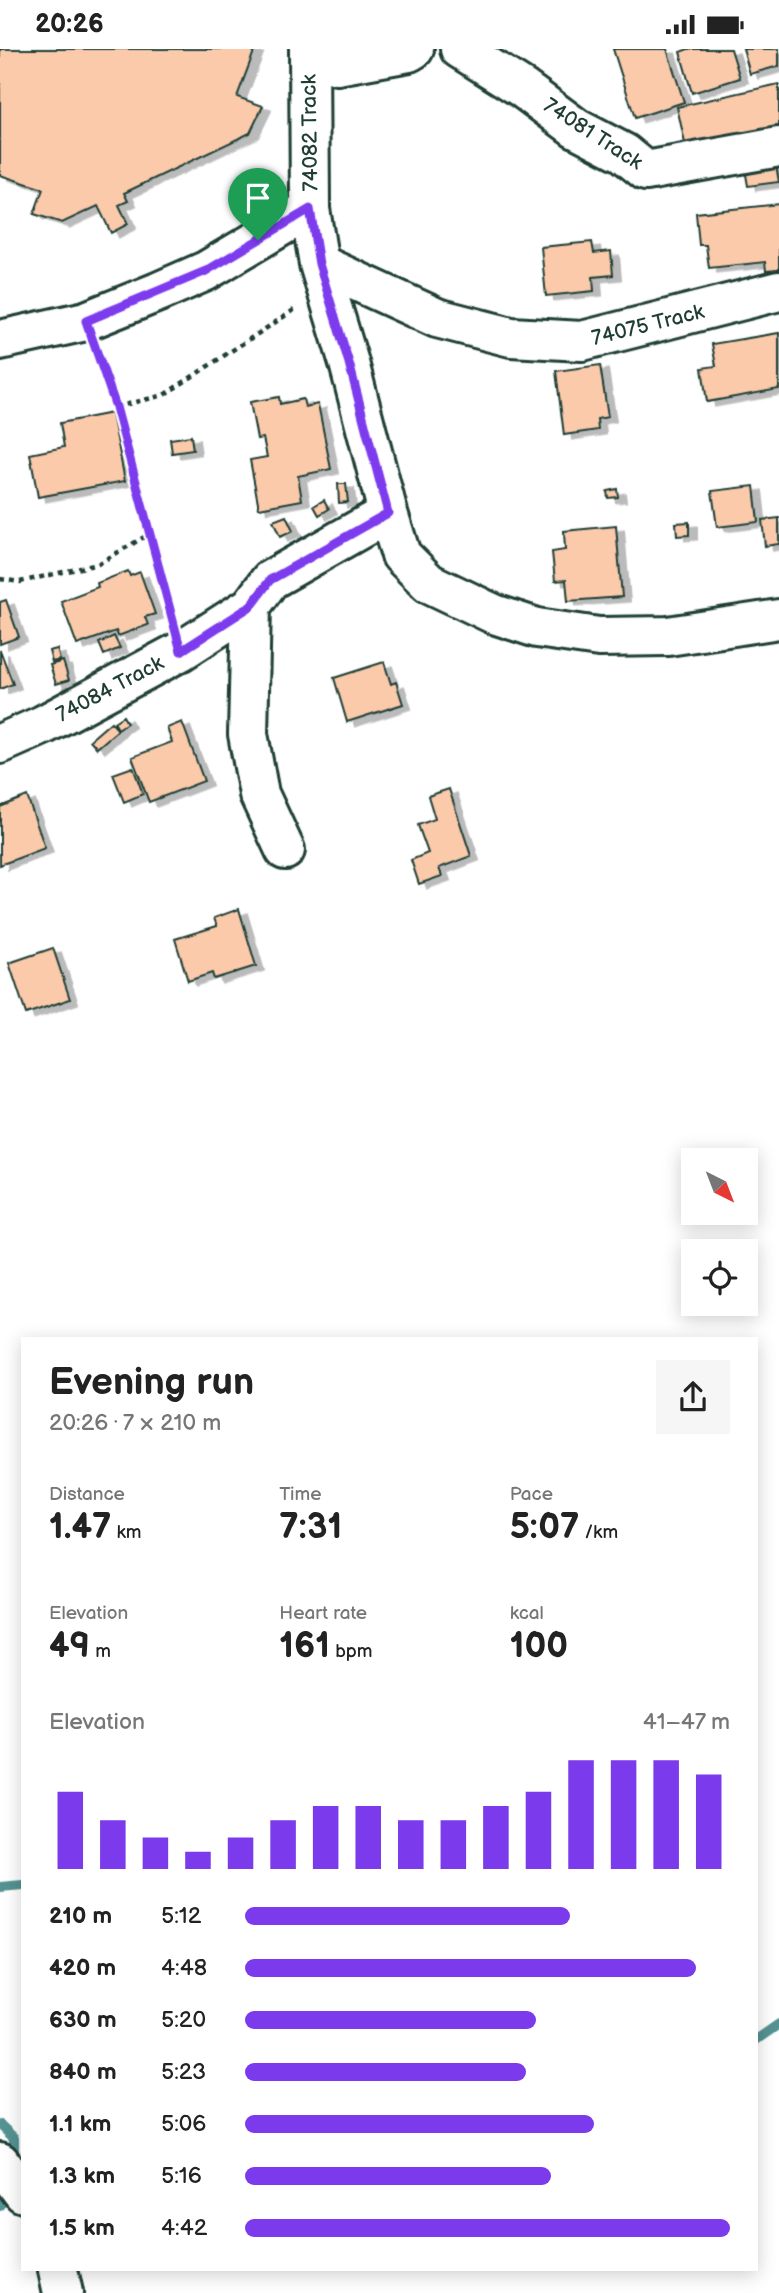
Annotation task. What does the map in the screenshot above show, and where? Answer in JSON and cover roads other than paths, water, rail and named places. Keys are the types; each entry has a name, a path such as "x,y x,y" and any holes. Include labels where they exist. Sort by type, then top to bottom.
{"street":[{"name":"74082 Track","path":"309,49 310,209 322,276 349,363 401,555 429,583 494,614 537,628 599,637 668,636 779,619"},
{"path":"322,49 337,65 410,53 414,49"},
{"name":"74081 Track","path":"460,49 522,88 576,128 624,153 646,171 779,147"},
{"path":"0,340 86,321 206,271 310,209"},
{"name":"74075 Track","path":"322,276 437,318 511,337 582,341 779,291"},
{"name":"74084 Track","path":"0,744 43,725 181,651 251,606 270,580 388,513"},
{"path":"251,606 248,734 259,794 285,850"},
{"path":"0,2162 21,2190"},
{"path":"58,2271 63,2293"}],"waterway":[{"path":"0,1887 21,1885"},
{"path":"758,2039 779,2024"},
{"path":"0,2125 14,2138 14,2162"},
{"path":"0,2206 10,2187"}]}
